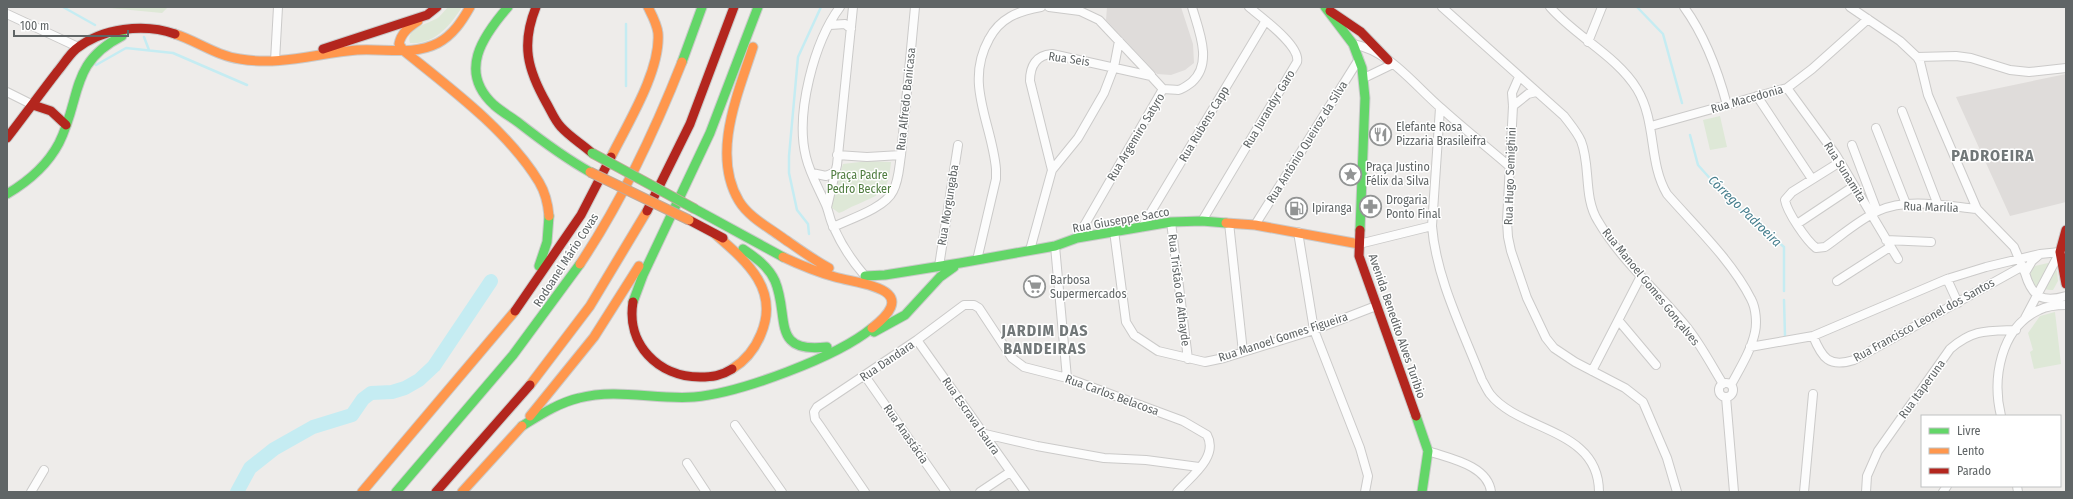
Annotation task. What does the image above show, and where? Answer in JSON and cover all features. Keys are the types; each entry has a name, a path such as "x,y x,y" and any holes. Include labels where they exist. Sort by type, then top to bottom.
{"main road":[{"path":"437,7 408,27 401,36 400,44 404,51 491,127 530,166 547,199 549,221 548,243 516,311"},
{"path":"7,138 46,86 78,47 109,34 140,28 157,29 178,34 237,59 275,61 358,50 380,49 404,51 423,49 438,43 456,28 470,7"},
{"path":"508,7 482,39 477,54 476,72 480,87 491,102 557,152"},
{"path":"433,75 590,172 689,220 748,252 763,264 775,281 780,302 782,324 790,341 803,349 812,351 851,341 885,318 891,306 890,297 885,290 844,280 799,264 592,153 561,127 542,96 530,71 525,47 529,22 536,7"},
{"path":"362,492 516,311 581,215 640,100 657,54 658,32 654,18 648,7"},
{"name":"Rodoanel Mário Covas","path":"396,492 480,395 534,328 580,264 615,207 636,166 671,88 702,7"},
{"path":"436,492 528,388 590,307 645,218 698,108 734,7"},
{"path":"715,234 752,268 761,283 766,298 768,314 762,332 750,354 740,364 721,376 692,379 667,371 648,358 638,345 631,326 633,304 639,284 667,222 702,152 758,7"},
{"path":"764,7 737,98 729,135 726,157 732,184 739,200 749,213 808,255 834,270 844,280"},
{"path":"1325,8 1343,18 1372,42 1390,62"},
{"name":"Avenida Benedito Alves Turíbio","path":"1325,8 1353,44 1364,78 1365,98 1359,256 1428,451 1422,492"},
{"path":"305,56 364,34 427,15"},
{"path":"7,193 26,184 46,166 60,143 82,72 88,62 111,41 140,28"},
{"path":"33,105 51,111 66,125"},
{"name":"Rua Giuseppe Sacco","path":"834,270 848,274 865,276 885,275 1055,246 1077,238 1170,222 1202,221 1255,225 1359,244"},
{"path":"462,492 522,426 594,337 667,222"},
{"path":"2066,230 2060,252 2066,284"},
{"path":"522,426 553,407 586,396 618,394 694,397 717,394 776,375 900,319 909,312 934,280 944,272 960,263"},
{"path":"814,270 834,270"}],"street":[{"path":"275,61 278,7"},
{"path":"840,7 812,65 806,98 804,146 812,173 827,206 833,227 850,260 865,276"},
{"path":"827,206 835,172 853,7"},
{"name":"Rua Alfredo Banicasa","path":"833,227 879,206 891,196 898,178 915,7"},
{"path":"977,260 994,186 996,169 978,85 979,63 995,28 1011,16 1024,10 1041,7"},
{"path":"1049,7 1080,11 1099,20 1163,89"},
{"name":"Rua Argemiro Satyro","path":"1077,238 1163,89 1179,90 1188,86 1201,70 1204,62 1203,49 1192,7"},
{"name":"Rua Jurandyr Garo","path":"1202,221 1297,62 1298,57 1293,47 1249,7"},
{"name":"Rua Manoel Gomes Gonçalves","path":"1442,7 1564,116 1574,128 1581,142 1590,199 1597,220 1641,276 1689,330 1727,384"},
{"path":"1550,7 1622,71 1637,89 1648,114 1651,126 1657,173 1667,194 1729,266 1752,300 1756,320 1755,332 1750,347 1727,384 1720,387 1722,395 1726,397 1734,492"},
{"path":"1588,42 1602,7"},
{"path":"1684,7 1692,18 1709,50 1727,105"},
{"path":"1850,7 1900,41 1917,57 1928,95 1977,209 1988,222 2008,239 2028,281 2037,296 2049,299 2066,296"},
{"path":"7,14 78,47"},
{"name":"Rua Macedonia","path":"1651,126 1786,88 1812,69 1868,19"},
{"name":"Rua Rubens Capp","path":"1142,227 1265,22"},
{"path":"830,25 845,24 851,29"},
{"path":"1030,250 1052,170 1078,138 1104,93 1114,67 1119,41"},
{"path":"1353,44 1365,47 1390,62 1440,108 1509,166"},
{"name":"Rua Seis","path":"1052,170 1030,81 1030,72 1036,60 1043,56 1052,54 1152,76"},
{"path":"1917,57 1956,56 1971,58 2010,70 2029,72 2066,68"},
{"name":"Rua Antônio Queiroz da Silva","path":"1255,225 1359,59"},
{"path":"1364,78 1390,62"},
{"name":"Rua Hugo Semighini","path":"1519,77 1512,93 1513,106 1509,166 1508,237 1511,251 1527,298 1546,338 1554,348 1563,355 1624,388 1643,402 1667,458 1677,492"},
{"name":"Rua Sunamita","path":"1786,88 1840,162 1854,186 1874,213 1888,244 1898,259"},
{"path":"7,92 33,105"},
{"path":"1513,106 1528,94 1536,92"},
{"path":"1757,96 1812,179"},
{"path":"1440,108 1432,226 1433,245 1439,269 1482,380 1490,394 1513,411 1568,438 1580,448 1596,472 1599,492"},
{"path":"1902,111 1938,205"},
{"path":"1876,128 1906,204"},
{"name":"Rua Morgungaba","path":"939,266 958,145"},
{"path":"1852,145 1874,213"},
{"path":"837,155 867,157 901,154"},
{"path":"1840,162 1787,196 1785,200 1797,224 1854,186"},
{"path":"812,173 826,176 835,172"},
{"name":"Rua Marilia","path":"1797,224 1812,245 1820,248 1825,247 1874,213 1906,204 1938,205 1977,209"},
{"name":"Rua Tristão de Athayde","path":"1170,222 1188,359"},
{"path":"1229,223 1243,352"},
{"path":"1359,244 1432,226"},
{"name":"Rua Manoel Gomes Figueira","path":"1114,231 1126,322 1134,335 1144,343 1158,350 1188,359 1205,362 1243,352 1314,330 1376,306"},
{"path":"1298,232 1314,330 1360,448 1368,476 1365,492"},
{"path":"1837,281 1888,244 1931,242"},
{"path":"1055,246 1067,378"},
{"path":"2023,322 2060,252"},
{"name":"Rua Francisco Leonel dos Santos","path":"1814,336 1822,355 1826,359 1839,364 1854,360 1958,303 2040,254 2060,252"},
{"path":"2022,266 2032,261 2040,254"},
{"path":"2000,263 2004,276"},
{"name":"Rua Francisco Leonel dos Santos","path":"1750,347 1814,336 1947,279 2000,263 2022,266"},
{"path":"1592,371 1641,276"},
{"path":"1947,279 1958,303"},
{"name":"Rua Dandara","path":"865,492 820,426 814,415 817,407 917,340 964,305 974,305"},
{"name":"Rua Carlos Belacosa","path":"974,305 986,317 1012,358 1019,364 1031,370 1067,378 1198,428 1207,435 1211,448 1206,460 1177,492"},
{"path":"1998,414 1997,375 2004,350 2016,330 2023,322 2038,310 2066,305"},
{"path":"1619,321 1656,365"},
{"name":"Rua Itaperuna","path":"1866,492 1867,476 1878,451 1950,350 1962,339 1980,331 2016,330"},
{"name":"Rua Escrava Isaura","path":"917,340 985,434 1024,492"},
{"name":"Rua Anastácia","path":"865,376 946,492"},
{"path":"1804,492 1813,394"},
{"path":"735,425 782,492"},
{"path":"985,434 1037,446 1104,458 1146,460 1199,467"},
{"path":"1428,451 1475,469 1486,481 1491,492"},
{"path":"687,463 706,492"},
{"path":"32,492 44,470"},
{"path":"980,492 1010,472"}],"shaded area":[{"path":"1107,7 1181,7 1193,44 1194,63 1185,70 1171,75 1157,74 1106,20"},
{"path":"2066,74 2066,202 2010,216 1956,97"}],"green space":[{"path":"99,7 168,7 162,13"},
{"path":"448,7 462,7 447,27 440,33 427,41 410,43 409,38 411,33 419,27 439,17"},
{"path":"1720,116 1727,147 1710,150 1703,120"},
{"name":"Praça Padre Pedro Becker","path":"868,161 891,162 890,173 885,187 878,195 839,213 832,208 831,200 843,164"},
{"path":"2048,263 2057,271 2058,281 2053,290 2037,287 2031,281 2030,276 2035,266"},
{"path":"2055,312 2061,364 2034,369 2030,352 2033,350 2028,333 2040,316"}],"waterway":[{"path":"63,7 95,25"},
{"path":"809,234 808,224 797,210 789,173 789,156 798,57 821,7"},
{"name":"Córrego Padroeira","path":"1637,7 1663,34 1682,103"},
{"path":"626,24 626,86"},
{"path":"144,37 149,50"},
{"path":"96,65 126,48 173,53 247,85"},
{"name":"Córrego Padroeira","path":"1690,135 1698,165 1731,202 1784,247 1784,291"},
{"path":"237,492 250,468 274,449 313,427 352,415 363,399 371,393 392,392 405,388 419,380 434,366 491,281"},
{"name":"Córrego Padroeira","path":"1784,300 1785,336"}],"traffic: fast":[{"path":"508,7 490,30 478,55 476,67 477,80 483,93 500,110 554,149 590,172"},
{"path":"682,62 702,7"},
{"path":"633,302 643,275 710,133 758,7"},
{"path":"1325,7 1353,44 1362,68 1365,98 1360,230"},
{"path":"7,194 23,184 49,159 59,143 66,126 79,82 85,70 93,58 105,46 122,36"},
{"path":"592,153 695,209"},
{"path":"695,209 783,257"},
{"path":"539,266 547,242 549,216"},
{"path":"865,276 885,275 960,263 1055,246 1077,238 1171,222 1202,221 1226,223"},
{"path":"743,249 761,263 769,271 775,281 779,294 785,330 789,339 797,345 809,348 827,347"},
{"path":"396,492 513,355 580,264"},
{"path":"874,332 905,315 940,277 954,267"},
{"path":"522,426 564,403 593,395 622,394 665,397 694,397 736,389 812,362 856,339 872,328"},
{"path":"1416,416 1428,451 1422,492"}],"traffic: slow":[{"path":"175,34 223,55 255,61 284,60 357,50 409,50 428,47 443,40 457,27 470,7"},
{"path":"611,157 649,80 658,48 658,33 648,7"},
{"path":"404,51 399,44 400,40 404,33 418,21"},
{"path":"753,47 730,124 727,144 727,164 731,183 739,201 752,216 804,253 829,268"},
{"path":"404,51 459,95 511,145 539,182 546,198 549,216"},
{"path":"580,264 610,216 636,166 660,115 682,62"},
{"path":"590,172 689,220"},
{"path":"530,385 590,306 647,211"},
{"path":"1226,223 1255,225 1359,244"},
{"path":"715,234 738,255 757,277 763,290 766,303 766,318 756,345 749,354 732,369"},
{"path":"783,257 822,273 883,290 890,296 892,304 886,315 872,328"},
{"path":"530,416 594,337 639,266"},
{"path":"362,492 515,311"},
{"path":"462,492 522,426"}],"traffic: jam":[{"path":"323,49 427,15 437,7"},
{"path":"536,7 531,20 528,45 528,56 535,79 559,125 592,153"},
{"path":"647,211 690,124 734,7"},
{"path":"1330,11 1361,32 1388,60"},
{"path":"7,138 68,57 86,42 111,32 137,28 175,34"},
{"path":"33,105 51,111 66,125"},
{"path":"515,311 581,215 611,157"},
{"path":"689,220 723,238"},
{"path":"1360,230 1359,256 1416,416"},
{"path":"2066,230 2060,252 2066,284"},
{"path":"633,302 632,317 640,344 648,355 658,364 685,376 716,376 732,369"},
{"path":"436,492 530,385"}],"place":[{"name":"Elefante Rosa Pizzaria Brasileifra","path":"1380,134"},
{"name":"Praça Justino Félix da Silva","path":"1350,174"},
{"name":"Drogaria Ponto Final","path":"1370,207"},
{"name":"Ipiranga","path":"1296,208"},
{"name":"Barbosa Supermercados","path":"1035,287"}],"district":[{"name":"PADROEIRA","path":"1993,155"},
{"name":"JARDIM DAS BANDEIRAS","path":"1045,339"}]}
